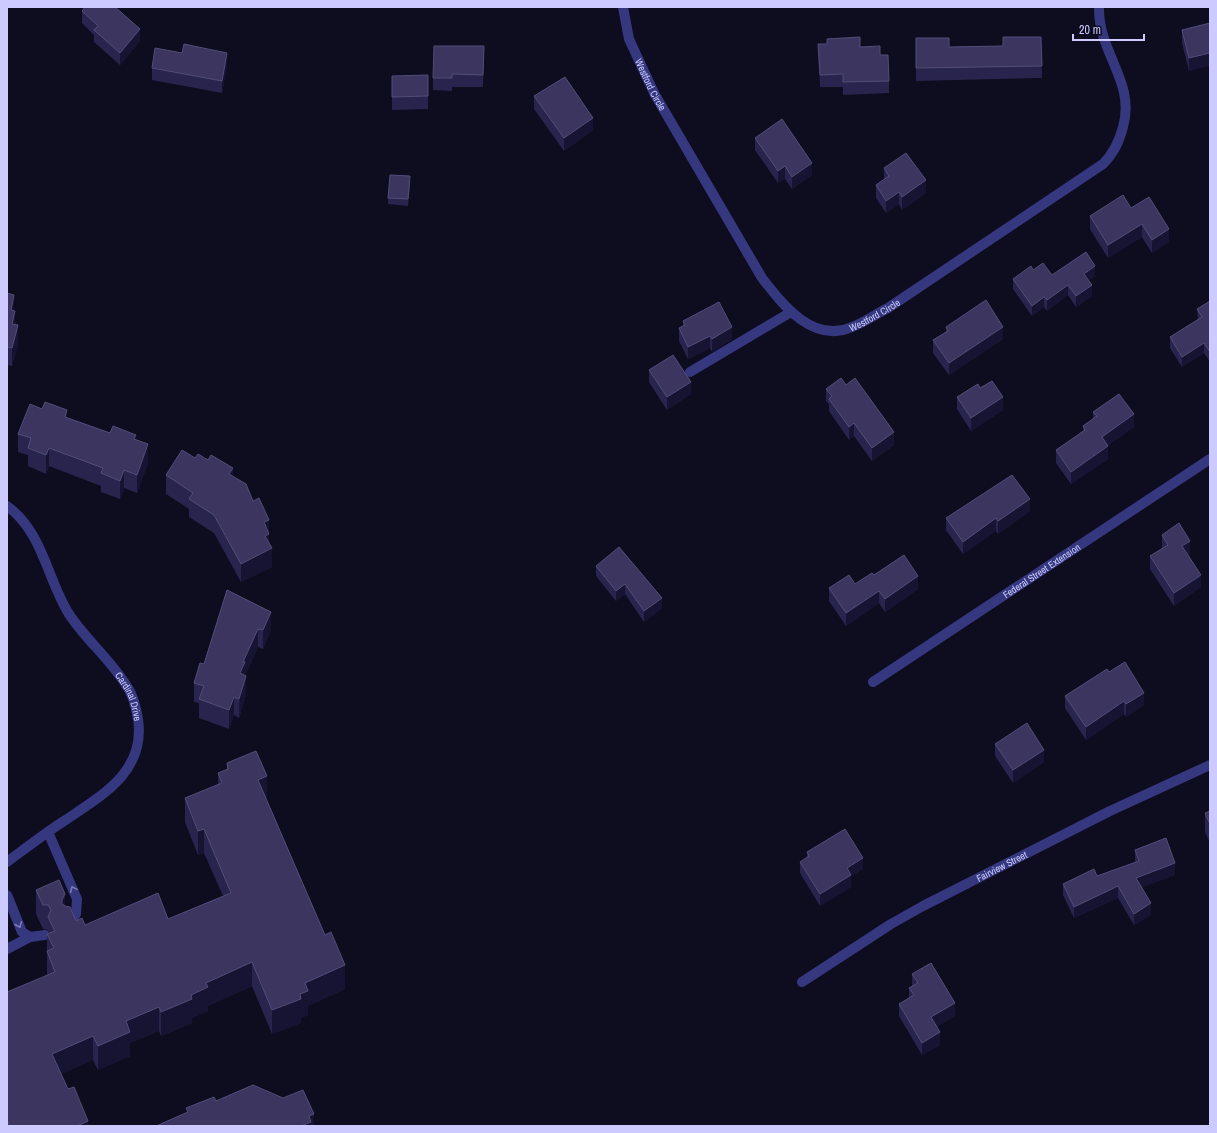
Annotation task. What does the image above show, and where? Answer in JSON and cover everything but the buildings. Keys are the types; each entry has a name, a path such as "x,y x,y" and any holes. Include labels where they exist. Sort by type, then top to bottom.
{"street":[{"name":"Westford Circle","path":"623,7 629,39 654,93 762,278 791,312 813,326 834,331 852,327 888,308 1104,164 1118,145 1125,120 1127,101 1125,90 1100,30 1099,7"},
{"path":"690,372 791,312"},
{"name":"Federal Street Extension","path":"873,682 1210,459"},
{"name":"Cardinal Drive","path":"7,506 22,519 31,530 60,598 79,629 127,685 133,699 139,728 136,751 130,766 110,790 7,862"},
{"name":"Fairview Street","path":"802,982 891,924 923,906 1110,811 1210,765"},
{"path":"48,832 77,900 76,914 68,925"},
{"path":"7,895 22,932 30,937"},
{"path":"7,949 30,937 45,935"}]}
